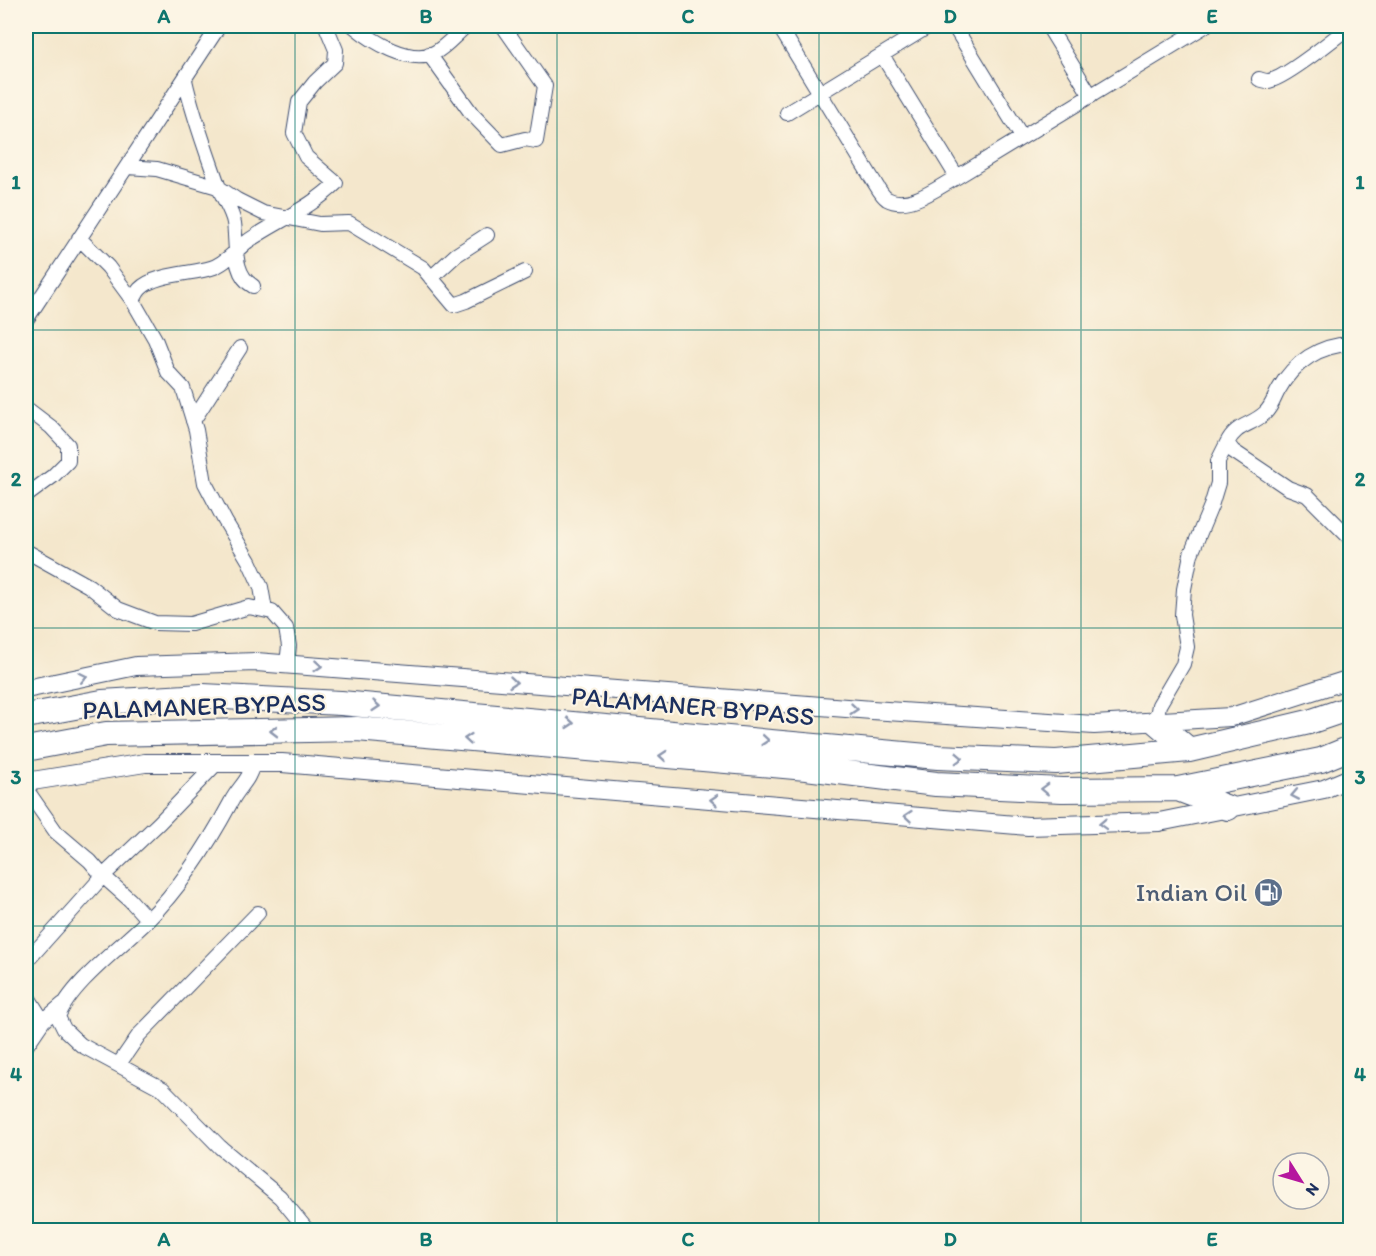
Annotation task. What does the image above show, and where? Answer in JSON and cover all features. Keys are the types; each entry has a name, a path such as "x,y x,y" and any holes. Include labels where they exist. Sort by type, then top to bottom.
{"highway":[{"name":"PALAMANER BYPASS","path":"26,716 102,702 203,696 341,703 939,757 1056,762 1189,750 1309,723 1350,708"},
{"path":"1156,722 1189,750"},
{"name":"PALAMANER BYPASS","path":"26,749 106,734 357,729 806,768 936,784 1062,790 1178,789 1322,760 1350,748"},
{"path":"1178,789 1228,808"}],"street":[{"path":"26,320 219,26"},
{"path":"133,301 141,288 159,279 212,268 273,224 298,213 336,183 306,157 294,133 299,102 315,82 335,63 336,50 326,26"},
{"path":"354,26 370,39 393,50 418,56 434,53 466,26"},
{"path":"429,54 472,114 502,146 525,139 536,141 545,86 503,26"},
{"path":"779,26 885,198 898,203 910,201 957,177 1205,26"},
{"path":"788,113 929,26"},
{"path":"954,26 1022,137"},
{"path":"1048,26 1091,96"},
{"path":"1259,79 1267,81 1275,79 1303,62 1350,26"},
{"path":"882,55 957,177"},
{"path":"185,80 197,126 218,187 234,219 238,267 245,281 253,286"},
{"path":"127,167 157,169 218,187 263,213 320,224 349,223 414,263 454,304 466,301 525,272"},
{"path":"431,278 456,255 487,235"},
{"path":"79,238 108,267 133,301 155,339 168,372 183,388 193,421 205,483 249,561 261,587 265,610"},
{"path":"1156,722 1159,705 1184,664 1186,647 1182,615 1184,589 1191,554 1218,483 1218,461 1232,432 1258,419 1267,411 1274,402 1278,390 1304,360 1319,350 1350,344"},
{"path":"193,421 240,348"},
{"path":"26,408 51,427 68,445 68,461 53,476 26,496"},
{"path":"1227,443 1233,451 1288,488 1307,495 1350,538"},
{"path":"26,550 89,586 118,609 155,623 191,624 249,607 272,612 286,628 289,646 287,664"},
{"path":"26,689 136,666 256,662 1094,725 1231,717 1350,679"},
{"path":"26,782 145,763 282,763 1028,826 1159,822 1324,789 1350,778"},
{"path":"26,962 103,876 159,824 217,763"},
{"path":"26,1046 43,1021 148,920 181,881 208,844 234,796 244,786 253,763"},
{"path":"26,789 56,832 90,861 148,920"},
{"path":"119,1064 139,1035 258,913"},
{"path":"26,994 43,1021"},
{"path":"63,1004 58,1017 64,1029 81,1045 164,1089 220,1147 280,1197 307,1230"}],"place":[{"name":"Indian Oil","path":"1268,892"}]}
